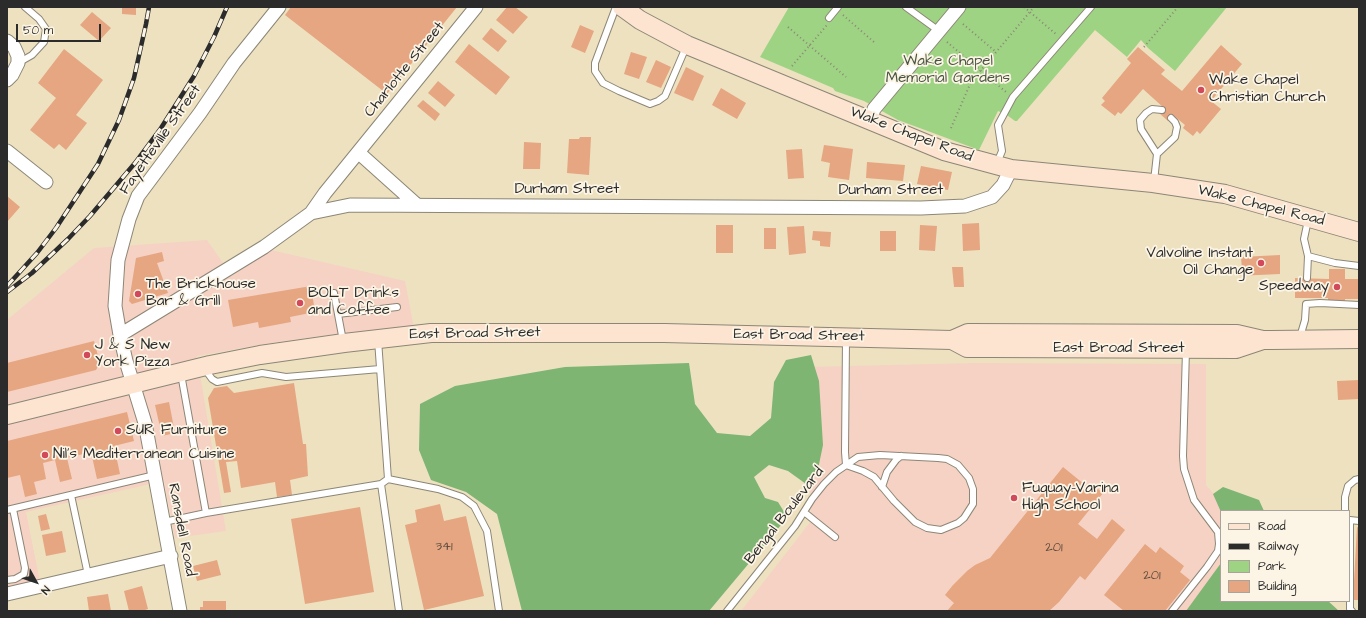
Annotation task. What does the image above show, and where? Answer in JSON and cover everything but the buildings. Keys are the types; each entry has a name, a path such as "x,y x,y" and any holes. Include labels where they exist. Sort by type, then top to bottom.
{"main road":[{"name":"Wake Chapel Road","path":"622,7 640,20 687,45 944,151 1003,167 1153,183 1225,194 1359,232"},
{"name":"East Broad Street","path":"7,415 203,367 261,365 344,343 431,333 664,333 952,340 967,348 1186,341 1237,334 1263,340 1359,339"}],"street":[{"name":"Fayetteville Street","path":"133,385 120,335 115,306 118,260 129,219 138,196 234,64 279,7"},
{"name":"Charlotte Street","path":"311,213 476,7"},
{"path":"870,121 874,109 959,7"},
{"path":"7,41 14,47 18,56 12,73"},
{"path":"7,150 46,182"},
{"path":"359,153 417,205"},
{"name":"Durham Street","path":"120,335 264,247 311,213 350,205 920,208 966,206 992,197 1002,185 1003,167"},
{"name":"Ransdell Road","path":"133,385 145,423 171,556 180,611"},
{"path":"7,594 171,556"}],"lane":[{"path":"12,73 44,42 46,29 39,19 25,7"},
{"path":"616,7 595,63 595,71 603,83 650,104 658,102 665,96 687,45"},
{"path":"906,7 939,31"},
{"path":"1003,167 998,125 1013,98 1091,7"},
{"path":"829,18 837,8"},
{"path":"1157,154 1141,129 1140,120 1152,109 1162,110"},
{"path":"1153,183 1157,154 1175,136 1177,127 1171,118"},
{"path":"1307,278 1308,256 1304,239 1309,217"},
{"path":"1308,256 1334,263 1359,266"},
{"path":"334,293 344,343"},
{"path":"1300,340 1305,320 1307,301 1359,305"},
{"path":"338,314 397,307"},
{"name":"Bengal Boulevard","path":"727,611 795,526 812,499 830,477 846,465 844,452 846,338"},
{"path":"378,339 388,479"},
{"path":"1172,611 1207,567 1218,551 1219,544 1218,532 1194,500 1184,469 1186,341"},
{"path":"261,365 286,377 380,369"},
{"path":"181,372 206,513"},
{"path":"880,455 938,458 947,460 958,465 970,478 973,489 973,504 958,523 950,528 942,530 927,528 915,522 869,474 846,465 864,456 880,455"},
{"path":"882,487 887,472 901,456"},
{"path":"27,590 24,574 25,568 10,510 155,475"},
{"path":"164,522 206,513 381,484 388,479 438,489 462,497 474,506 487,531 498,594 499,611"},
{"path":"1345,510 1345,497 1348,486 1355,480 1359,479"},
{"path":"381,484 399,611"},
{"path":"71,495 88,576"},
{"path":"804,512 835,537"},
{"path":"1352,611 1350,609 1350,519 1359,521"},
{"path":"7,580 15,579 24,574"}],"path":[{"path":"1024,7 1062,40"},
{"path":"951,128 968,86 1034,7"},
{"path":"1144,47 1178,7"},
{"path":"837,8 875,43"},
{"path":"792,66 828,24 829,18"},
{"path":"964,24 996,52"},
{"path":"788,26 846,77"},
{"path":"948,42 1013,98"}],"shaded area":[{"path":"207,240 232,276 271,250 405,281 414,328 354,332 271,343 197,356 226,531 175,538 164,481 26,512 40,582 7,588 7,320 94,248"},
{"name":"Fuquay-Varina High School","path":"974,363 1206,364 1206,485 1228,510 1220,510 1220,574 1190,611 741,611 811,521 807,367"}],"green space":[{"name":"Wake Chapel Memorial Gardens","path":"789,7 1227,7 1175,71 1141,40 1127,57 1095,30 1017,121 998,111 979,150 898,120 864,101 835,91 833,88 760,57"},
{"path":"811,355 819,381 823,445 817,474 806,484 788,471 769,465 754,477 765,498 778,502 786,515 781,525 709,611 522,611 497,514 466,492 431,480 419,450 420,404 455,386 565,367 689,363 695,404 717,433 750,436 771,418 774,382 786,360"},
{"path":"1223,487 1259,500 1264,510 1220,510 1213,494"},
{"path":"1220,564 1220,602 1329,602 1339,611 1186,611"}],"railway":[{"path":"7,286 37,253 56,228 98,164 119,120 134,78 149,7"},
{"path":"7,292 32,273 68,239 90,216 135,163 161,128 194,76 214,37 227,7"}],"place":[{"name":"Wake Chapel Christian Church","path":"1201,90"},
{"name":"Valvoline Instant Oil Change","path":"1261,263"},
{"name":"Speedway","path":"1337,287"},
{"name":"The Brickhouse Bar & Grill","path":"138,294"},
{"name":"BOLT Drinks and Coffee","path":"300,303"},
{"name":"J & S New York Pizza","path":"87,355"},
{"name":"SUR Furniture","path":"118,431"},
{"name":"Nil's Mediterranean Cuisine","path":"45,455"},
{"name":"Fuquay-Varina High School","path":"1014,498"}]}
